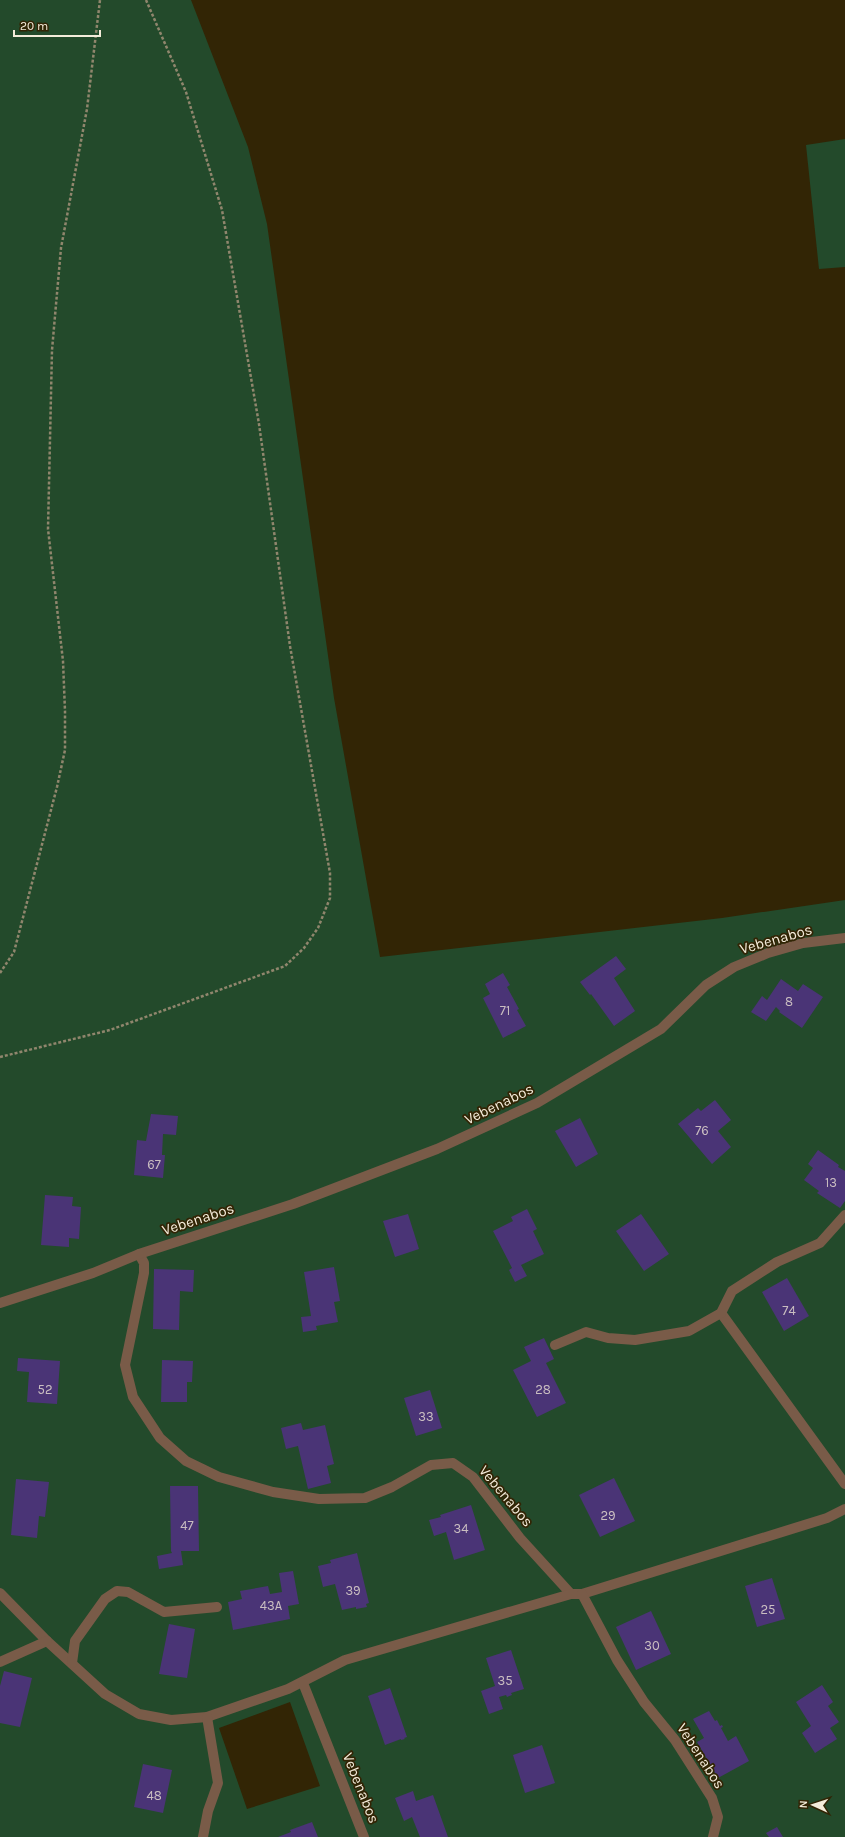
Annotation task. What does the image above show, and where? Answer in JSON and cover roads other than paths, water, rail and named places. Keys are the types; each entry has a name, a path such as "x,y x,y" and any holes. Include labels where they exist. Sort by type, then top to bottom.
{"street":[{"name":"Vebenabos","path":"0,1303 93,1273 140,1254 293,1204 437,1150 537,1103 661,1029 706,985 734,967 768,953 803,943 845,938"},
{"path":"555,1345 586,1332 608,1338 635,1340 689,1331 721,1313 732,1291 777,1262 820,1243 845,1215"},
{"name":"Vebenabos","path":"140,1254 144,1263 144,1273 126,1365 128,1378 133,1397 160,1438 186,1461 219,1477 273,1492 319,1499 365,1498 392,1486 431,1465 453,1463 473,1477 520,1538 571,1594"},
{"path":"721,1313 845,1484"},
{"path":"0,1593 46,1641 105,1694 139,1714 171,1720 207,1717 303,1683 345,1660 571,1594 582,1594 827,1518 845,1509"},
{"path":"72,1663 75,1641 105,1600 118,1591 128,1592 164,1612 217,1607"},
{"name":"Vebenabos","path":"582,1594 617,1660 644,1702 675,1740 712,1798 718,1817 713,1837"},
{"path":"0,1662 46,1641"},
{"name":"Vebenabos","path":"303,1683 364,1837"},
{"path":"202,1837 208,1811 218,1783 207,1717"}]}
